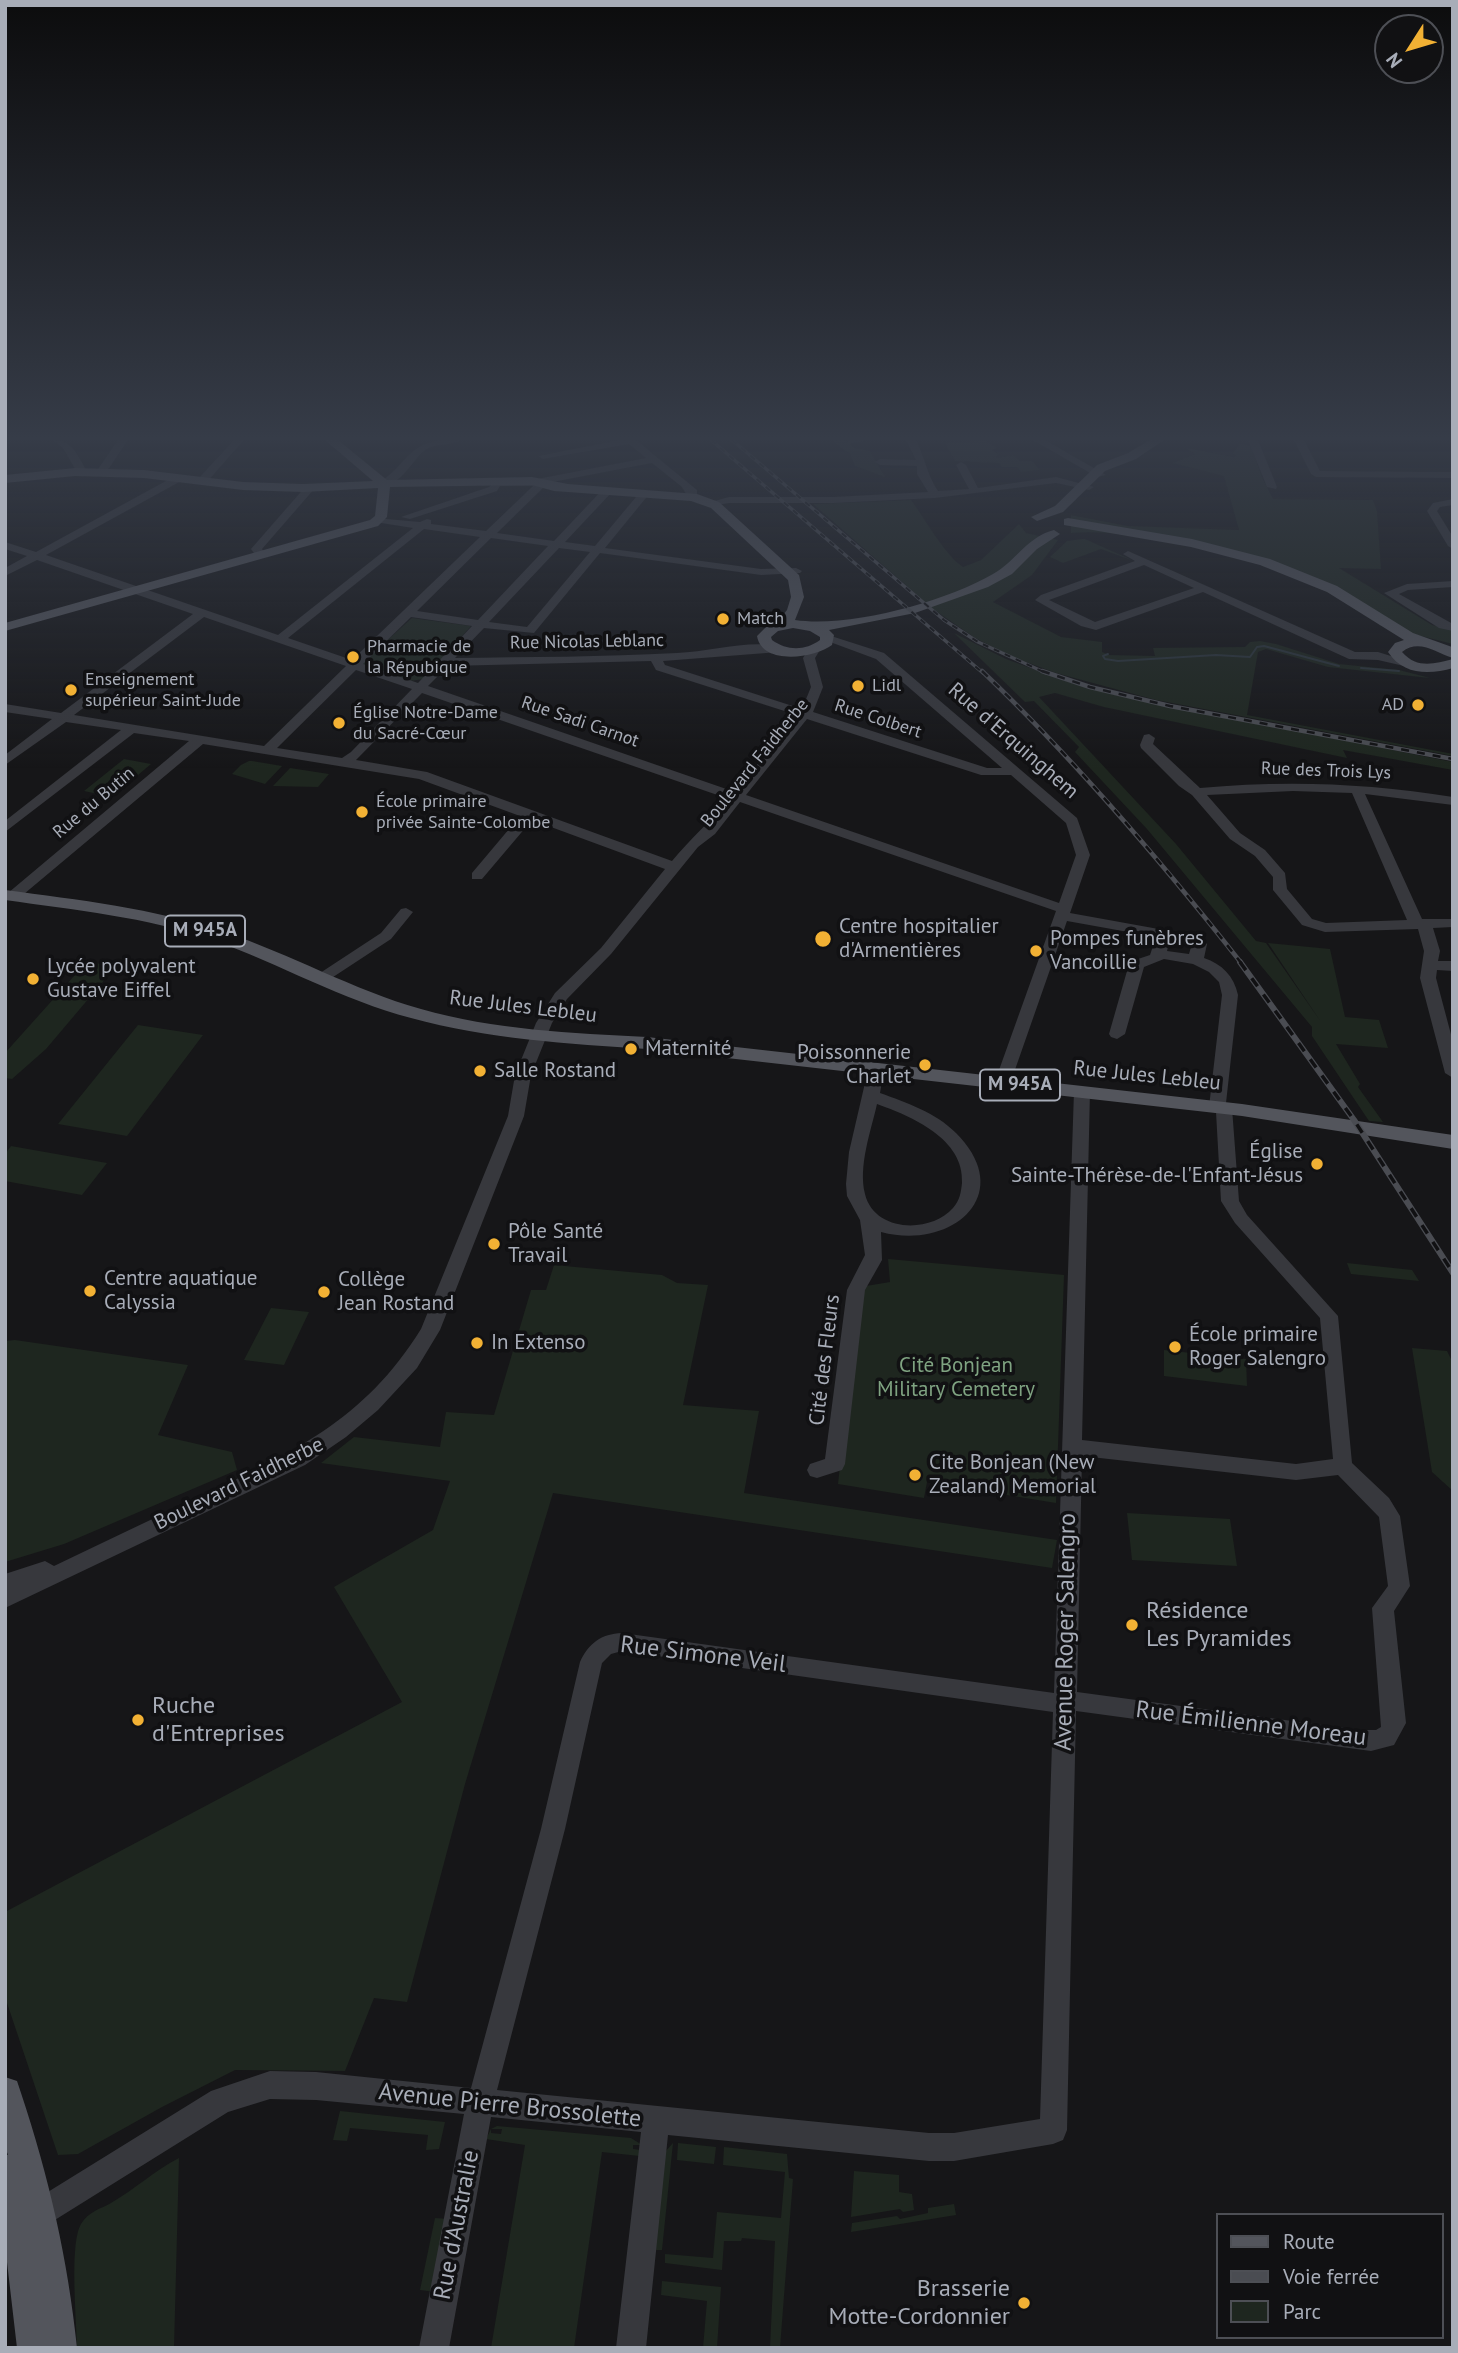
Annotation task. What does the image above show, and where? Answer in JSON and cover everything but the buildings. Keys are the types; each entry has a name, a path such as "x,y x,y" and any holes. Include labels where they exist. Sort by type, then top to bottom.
{"main road":[{"path":"5,627 279,550"},
{"path":"767,550 788,568 796,582 798,593 792,615 782,625 768,631 764,639 781,650 858,620 972,590 1005,573 1029,550"},
{"path":"1024,555 1026,550"},
{"path":"1218,550 1265,562 1338,593 1384,622 1425,643 1440,646 1452,666 1432,668 1400,652"},
{"name":"Boulevard Faidherbe","path":"788,568 805,585 797,616 818,637"},
{"path":"1384,622 1399,637 1400,652"},
{"path":"782,625 818,637"},
{"path":"1400,652 1425,643"},
{"name":"Rue Jules Lebleu","path":"9,895 173,922 242,944 394,1007 444,1020 1221,1107 1453,1142"},
{"path":"5,2093 35,2348"},
{"path":"5,2171 22,2224 53,2278 59,2348"}],"street":[{"name":"Rue Sadi Carnot","path":"19,550 733,796 1062,913 1199,944 1196,960"},
{"path":"5,573 48,550"},
{"path":"257,550 261,555"},
{"path":"280,639 392,550"},
{"path":"266,751 473,550"},
{"path":"346,761 356,755 550,550"},
{"path":"408,613 530,631 599,550 748,570 788,568"},
{"path":"1128,554 1353,656 1378,656 1400,652"},
{"path":"1145,561 1041,600 1085,624 1096,626 1205,588"},
{"path":"1453,584 1407,587 1390,593 1443,626 1453,628"},
{"path":"5,761 203,612"},
{"name":"Rue d'Erquinghem","path":"818,637 871,652 892,666 1070,818 1082,845 1083,855 1002,1084"},
{"name":"Boulevard Faidherbe","path":"5,1599 306,1455 350,1424 410,1363 437,1317 516,1116 524,1104 561,996 606,951 693,844 710,831 733,796 818,692 818,676 809,658 818,637"},
{"name":"Rue Nicolas Leblanc","path":"729,652 764,639"},
{"name":"Rue Nicolas Leblanc","path":"445,662 655,658 757,648 781,650"},
{"name":"Boulevard Faidherbe","path":"781,650 804,663 811,678 811,693 802,713"},
{"path":"1351,672 1353,656"},
{"name":"Rue Colbert","path":"655,658 660,667 986,772 1017,771"},
{"path":"5,708 336,762 346,761 432,778 674,867"},
{"path":"5,828 131,729"},
{"path":"1149,738 1146,745 1197,792 1235,836 1260,853 1280,876 1280,890 1307,922 1316,927 1453,923"},
{"name":"Rue du Butin","path":"9,895 199,740"},
{"name":"Rue des Trois Lys","path":"1197,792 1285,787 1357,790 1453,801"},
{"path":"1357,790 1432,951 1428,978 1453,1073"},
{"path":"477,876 516,827 530,814"},
{"path":"322,978 386,936 407,912"},
{"path":"1117,1034 1137,964 1157,958 1163,936"},
{"path":"1071,1447 1296,1472 1320,1471 1341,1465 1344,1455 1329,1338 1329,1316 1233,1208 1230,1201 1221,1107 1229,985 1218,971 1196,960 1158,954"},
{"path":"1432,965 1453,966"},
{"path":"871,1096 915,1113 945,1133 967,1160 971,1186 962,1210 951,1221 917,1232 900,1230 884,1227 869,1218 859,1204 855,1184 871,1096 876,1070"},
{"name":"Avenue Roger Salengro","path":"1054,2130 1082,1091"},
{"name":"Cité des Fleurs","path":"817,1470 835,1464 856,1290 859,1279 873,1259 869,1218"},
{"name":"Rue Émilienne Moreau","path":"1065,1702 1359,1740 1380,1740 1391,1734 1394,1723 1382,1614 1383,1608 1398,1591 1399,1586 1389,1516 1382,1504 1341,1465"},
{"name":"Boulevard Faidherbe","path":"5,1583 146,1530"},
{"name":"Rue Simone Veil","path":"480,2103 554,1829 591,1662 605,1646 622,1642 1065,1702"},
{"name":"Avenue Pierre Brossolette","path":"22,2224 205,2110 255,2088 300,2084 942,2148 1054,2130"},
{"name":"Rue d'Australie","path":"434,2348 480,2103"},
{"path":"631,2348 656,2121"}],"green space":[{"path":"865,550 946,550 963,567 981,560 992,550 1051,550 1032,575 993,602 1061,637 1102,642 1102,652 1109,655 1155,656 1153,648 1245,647 1250,642 1260,641 1339,664 1399,670 1430,678 1328,667 1266,649 1258,652 1247,715 1453,756 1156,700 1056,673 1015,658 975,638 933,609"},
{"path":"1058,550 1099,550 1063,563 1050,557"},
{"path":"1103,550 1109,550 1134,561"},
{"path":"1204,550 1380,550 1381,569 1339,568 1432,625 1453,630 1453,644 1409,633 1395,624 1381,626 1357,609 1306,582"},
{"path":"412,618 471,626 424,679 410,681 363,665 362,663"},
{"path":"954,633 1006,659 1074,684 1115,695 1453,762 1453,770 1343,750 1347,758 1104,707 1055,693 1039,697 1176,844 1256,941 1266,943 1321,1022 1268,943 1330,949 1345,1017 1379,1020 1388,1048 1336,1044 1360,1084 1358,1087 1383,1122 1369,1121 1312,1036 1312,1027 1147,829 1075,752 1079,747 1034,701 1025,702"},
{"path":"124,759 151,764 112,797 84,791"},
{"path":"249,761 282,766 265,784 232,774"},
{"path":"290,768 329,774 318,787 273,786"},
{"path":"94,963 109,965 112,971 46,1049 12,1079 5,1078 5,1053 83,966"},
{"path":"138,1025 203,1035 127,1136 58,1124"},
{"path":"11,1146 107,1163 82,1195 5,1181 5,1154"},
{"name":"Cité Bonjean Military Cemetery","path":"888,1259 1064,1275 1056,1503 927,1482 924,1498 838,1484 860,1287 890,1282"},
{"path":"1347,1263 1412,1270 1419,1281 1351,1274"},
{"path":"554,1265 662,1275 677,1283 708,1285 683,1405 759,1411 744,1493 1057,1540 1052,1568 553,1493 465,1784 407,2002 374,1998 345,2071 235,2070 78,2154 58,2155 5,1997 5,1912 402,1702 334,1587 433,1530 450,1481 321,1463 354,1437 440,1447 446,1412 494,1415 531,1290 546,1290"},
{"path":"271,1308 309,1312 284,1365 244,1360"},
{"path":"15,1340 188,1365 158,1435 232,1452 237,1470 64,1544 5,1562 5,1341"},
{"path":"1412,1348 1447,1351 1453,1363 1453,1491 1432,1472"},
{"path":"1164,1350 1246,1359 1247,1386 1164,1376"},
{"path":"1127,1513 1230,1519 1237,1566 1132,1560"},
{"path":"340,2111 445,2122 439,2149 426,2150 428,2135 350,2128 347,2141 333,2140"},
{"path":"497,2126 631,2138 642,2145 633,2145 633,2149 641,2150 640,2156 602,2152 574,2348 491,2348 525,2145 486,2139 491,2129","holes":["491,2129 502,2129 501,2134 491,2133"]},
{"path":"673,2143 662,2250 652,2250 664,2153"},
{"path":"678,2143 716,2147 714,2164 677,2160"},
{"path":"724,2147 787,2154 789,2178 793,2179 780,2348 770,2348 775,2241 742,2238 741,2241 724,2241 722,2270 665,2263 665,2254 713,2258 717,2212 781,2218 785,2172 723,2165"},
{"path":"179,2158 174,2348 77,2348 74,2265 77,2234 81,2224 91,2214"},
{"path":"854,2171 899,2175 899,2192 912,2194 914,2210 903,2212 900,2209 851,2217"},
{"path":"954,2204 956,2215 851,2232 852,2223 897,2216 900,2219 928,2213 928,2208"},
{"path":"435,2218 449,2219 435,2292 420,2290"},
{"path":"662,2281 721,2287 717,2348 703,2348 707,2301 661,2295"}],"waterway":[{"path":"1108,654 1103,656 1105,659 1118,661 1216,655 1250,657 1257,647 1264,646 1339,666"},
{"path":"1361,668 1399,671"}],"railway":[{"path":"839,550 983,673"},
{"path":"861,550 944,620 978,642 1046,673"},
{"path":"982,671 1051,740 1117,813 1242,964"},
{"path":"1042,671 1090,687 1170,706 1453,759"},
{"path":"1240,962 1354,1120 1453,1273"}],"place":[{"name":"Match","path":"723,619"},
{"name":"Pharmacie de la Répubique","path":"353,657"},
{"name":"Lidl","path":"858,686"},
{"name":"Enseignement supérieur Saint-Jude","path":"71,690"},
{"name":"AD","path":"1418,705"},
{"name":"Église Notre-Dame du Sacré-Cœur","path":"339,723"},
{"name":"École primaire privée Sainte-Colombe","path":"362,812"},
{"name":"Centre hospitalier d'Armentières","path":"823,939"},
{"name":"Pompes funèbres Vancoillie","path":"1036,951"},
{"name":"Lycée polyvalent Gustave Eiffel","path":"33,979"},
{"name":"Maternité","path":"631,1049"},
{"name":"Poissonnerie Charlet","path":"925,1065"},
{"name":"Salle Rostand","path":"480,1071"},
{"name":"Église Sainte-Thérèse-de-l'Enfant-Jésus","path":"1317,1164"},
{"name":"Pôle Santé Travail","path":"494,1244"},
{"name":"Centre aquatique Calyssia","path":"90,1291"},
{"name":"Collège Jean Rostand","path":"324,1292"},
{"name":"In Extenso","path":"477,1343"},
{"name":"École primaire Roger Salengro","path":"1175,1347"},
{"name":"Cite Bonjean (New Zealand) Memorial","path":"915,1475"},
{"name":"Résidence Les Pyramides","path":"1132,1625"},
{"name":"Ruche d'Entreprises","path":"138,1720"},
{"name":"Brasserie Motte-Cordonnier","path":"1024,2303"}]}
